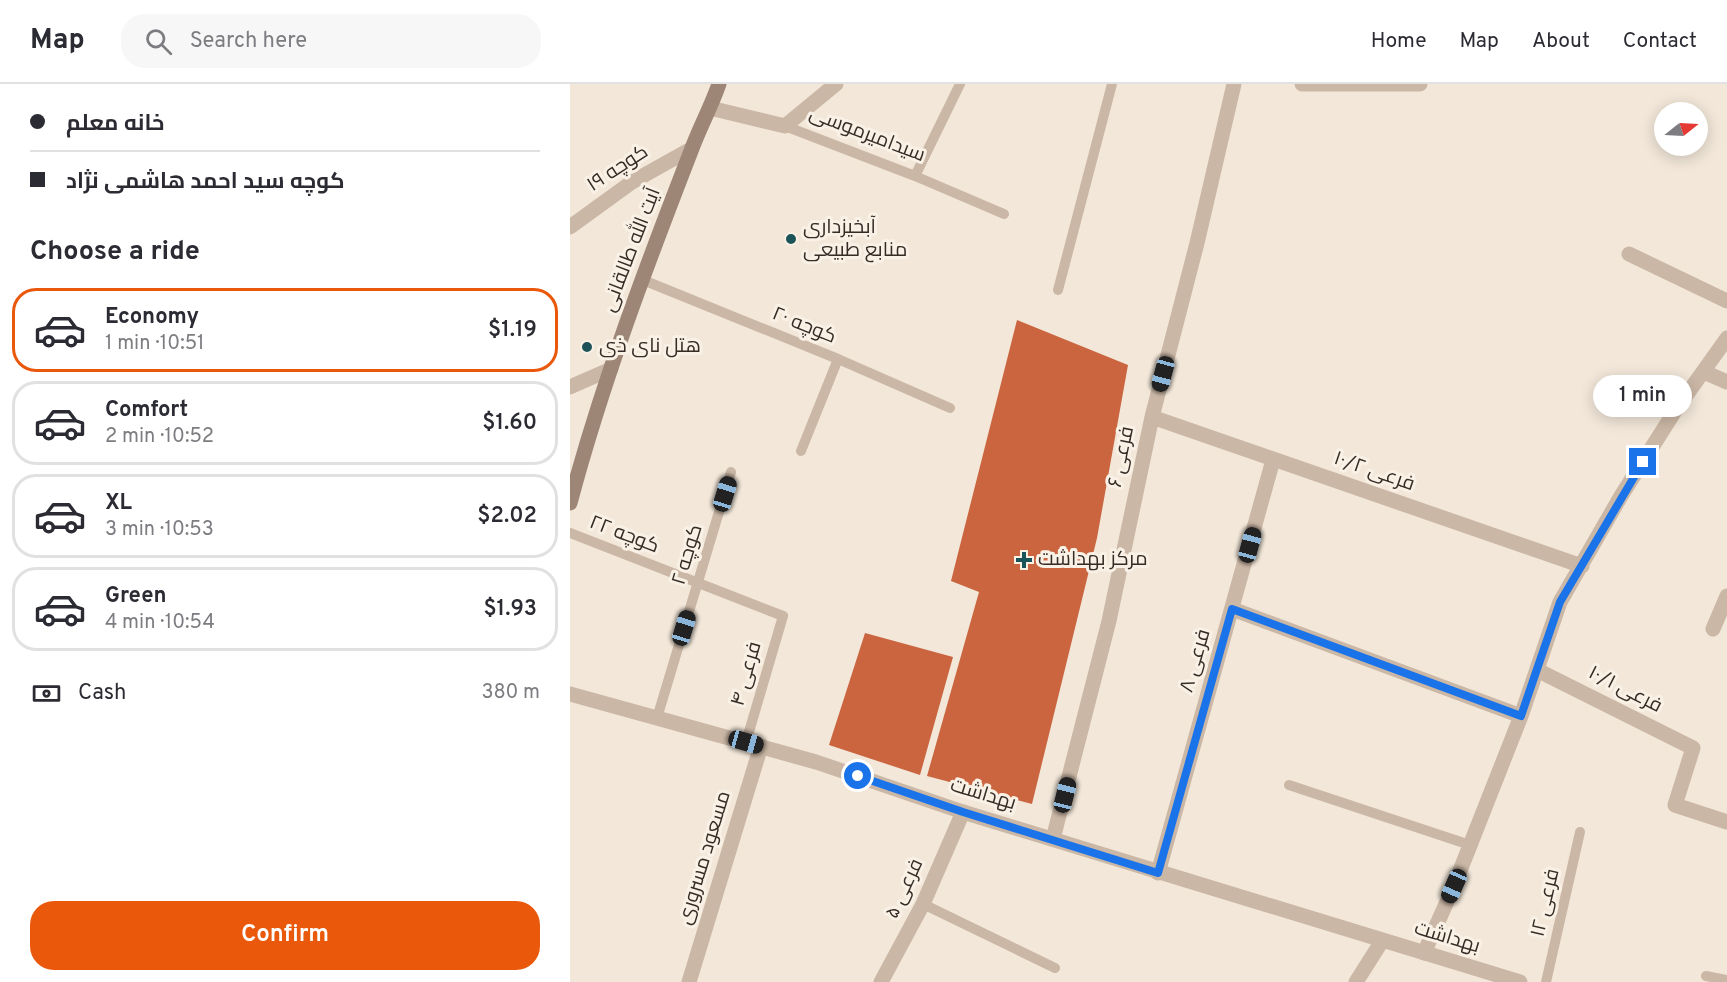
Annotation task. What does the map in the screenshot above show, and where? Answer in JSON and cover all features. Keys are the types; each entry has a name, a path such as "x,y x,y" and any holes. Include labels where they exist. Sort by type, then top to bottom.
{"main road":[{"name":"آیت الله طالقانی","path":"570,503 611,369 691,149 720,84"}],"street":[{"path":"785,126 836,84"},
{"name":"فرعی ۶","path":"1053,839 1109,621 1152,417 1197,243 1234,84"},
{"path":"1302,84 1417,84"},
{"name":"سیدامیرموسی","path":"710,108 785,126"},
{"name":"کوچه ۱۹","path":"570,227 632,182 691,149"},
{"path":"1629,254 1727,302"},
{"path":"1424,953 1521,716 1560,602 1621,496 1675,411 1727,338"},
{"path":"570,387 611,369"},
{"path":"1704,372 1727,382"},
{"name":"فرعی ۱۰/۲","path":"1152,417 1582,566"},
{"name":"فرعی ۸","path":"1158,873 1273,460"},
{"path":"1713,629 1727,596"},
{"path":"1232,609 1521,716"},
{"name":"فرعی ۱۰/۱","path":"1537,670 1693,748 1675,805 1727,822"},
{"name":"بهداشت","path":"570,694 816,762 963,812 1424,953 1487,977 1520,982"},
{"name":"مسعود مسروری","path":"689,982 753,744"},
{"name":"فرعی ۵","path":"882,982 923,904 963,812"},
{"path":"1356,982 1382,940"}],"lane":[{"path":"915,176 960,84"},
{"path":"1058,290 1112,84"},
{"name":"سیدامیرموسی","path":"785,126 915,176 1004,214"},
{"name":"کوچه ۲۰","path":"643,280 838,359 950,408"},
{"path":"801,451 838,359"},
{"name":"کوچه ۲","path":"657,718 731,472"},
{"name":"کوچه ۲۲","path":"570,533 783,616"},
{"name":"فرعی ۴","path":"753,744 783,616"},
{"path":"1289,785 1470,845"},
{"name":"فرعی ۱۲","path":"1546,982 1580,832"},
{"path":"923,904 1055,968"},
{"path":"1706,976 1727,980"}],"building":[{"name":"مرکز بهداشت","path":"1017,320 1128,365 1097,538 1032,804 927,776 979,592 951,581"},
{"path":"865,633 953,657 920,775 829,745"}],"place":[{"name":"آبخیزداری منابع طبیعی","path":"791,239"},
{"name":"هتل نای ذی","path":"587,347"},
{"name":"مرکز بهداشت","path":"1024,560"}],"route":[{"path":"858,776 963,812 1158,873 1232,609 1521,716 1560,602 1643,462"}]}
